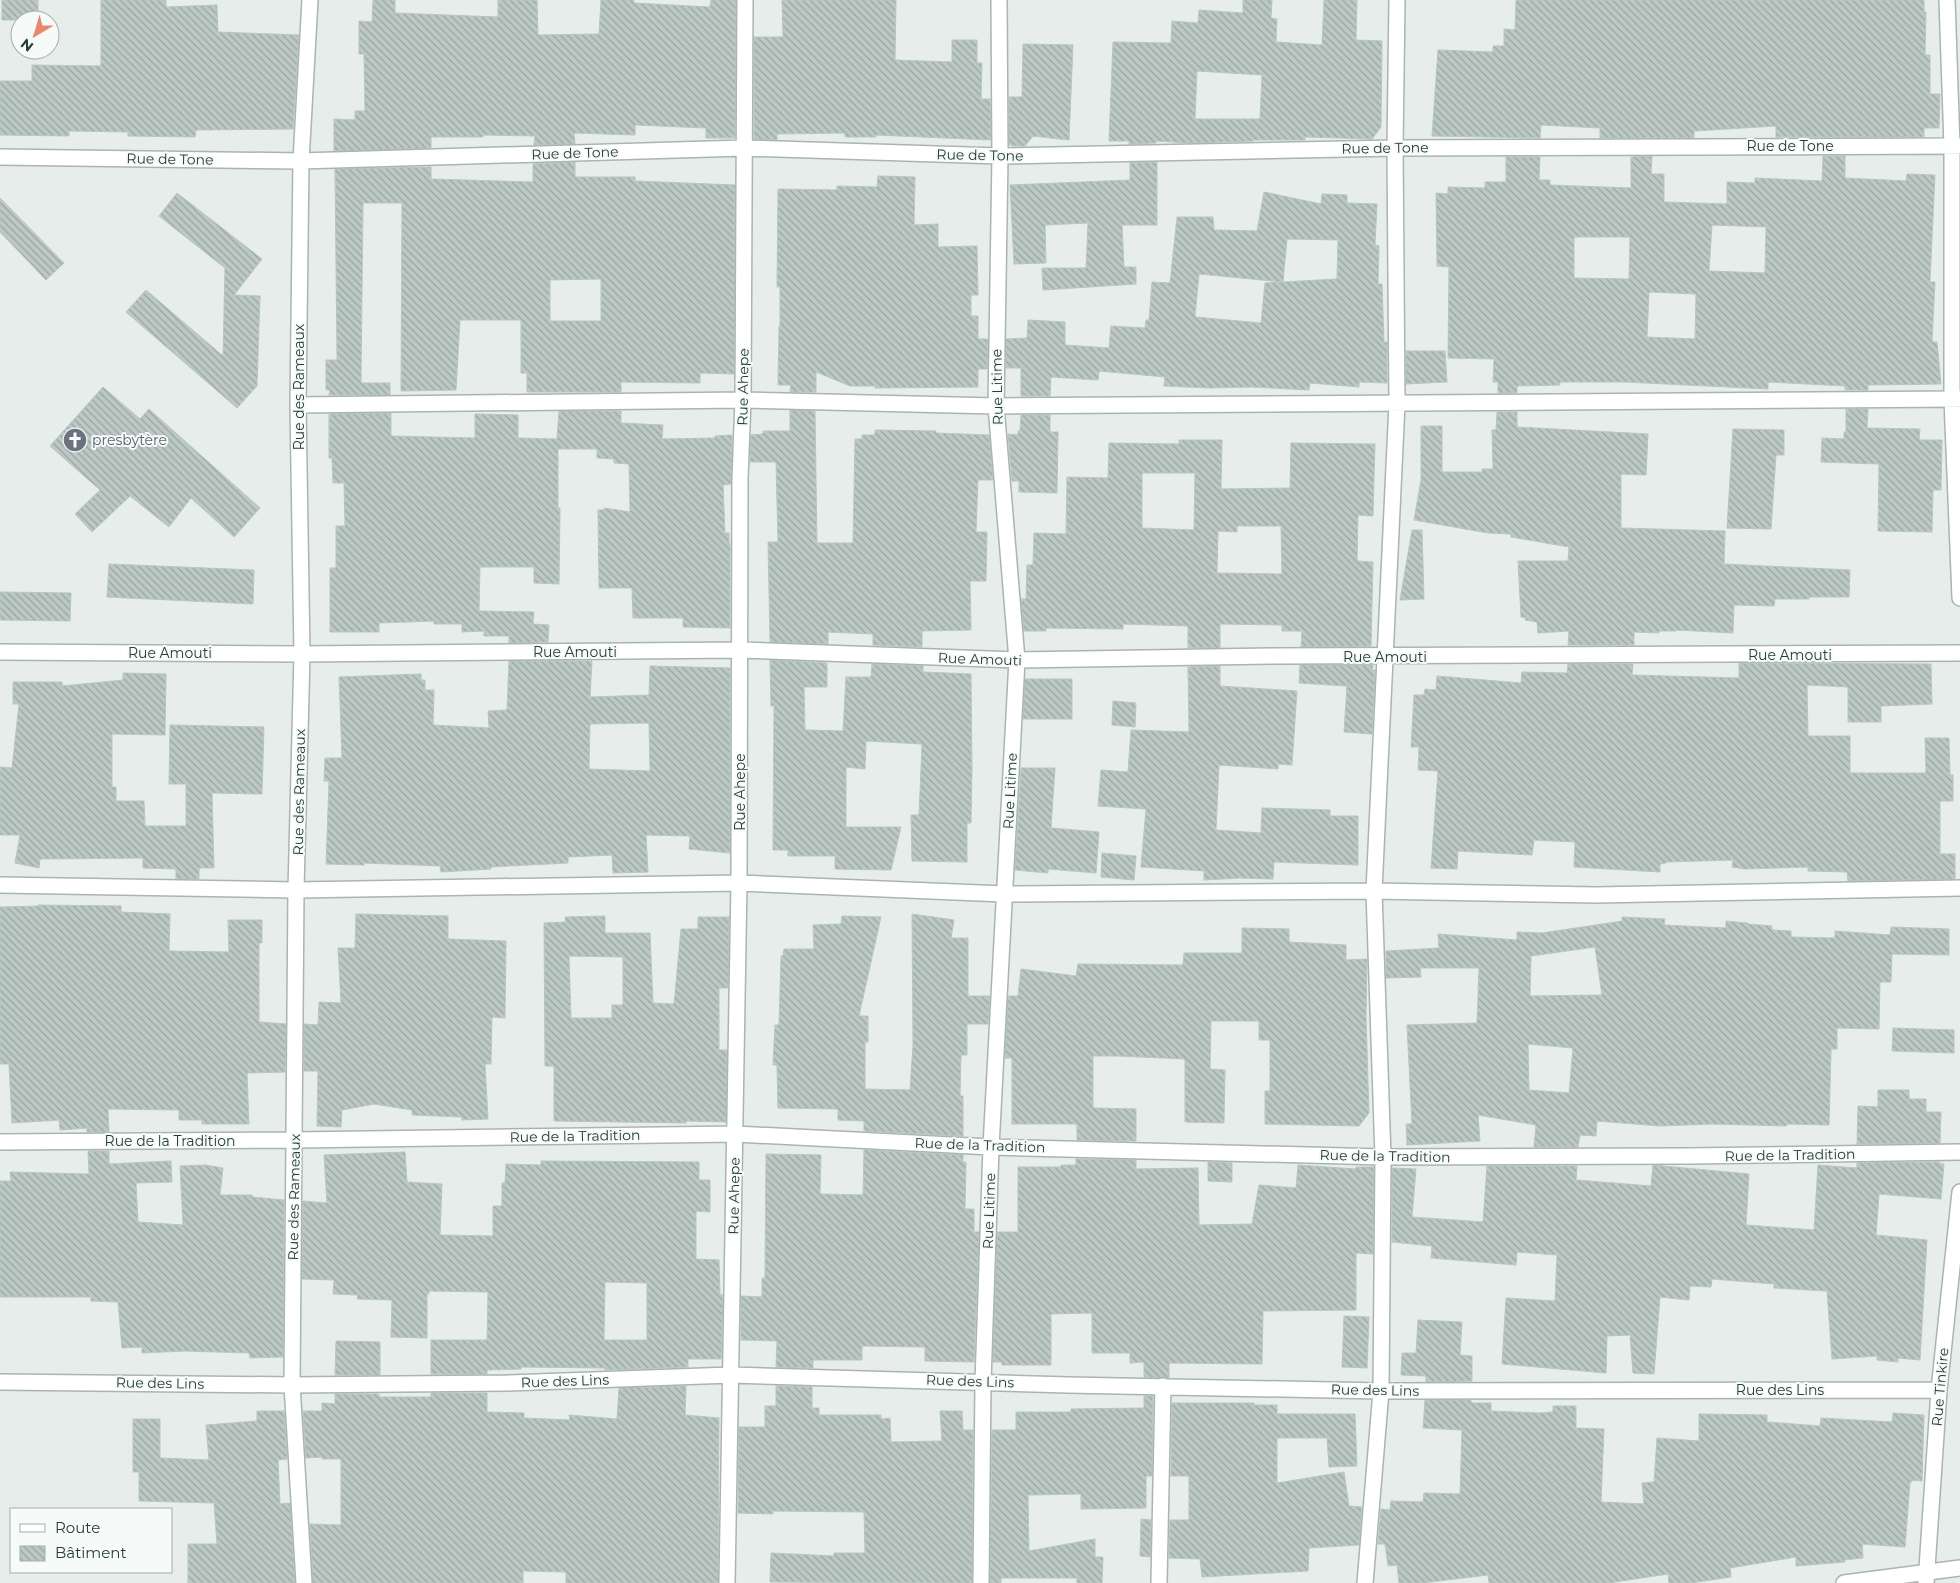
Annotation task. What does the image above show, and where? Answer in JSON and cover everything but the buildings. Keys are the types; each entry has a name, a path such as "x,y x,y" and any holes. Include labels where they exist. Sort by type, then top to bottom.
{"street":[{"name":"Rue des Rameaux","path":"304,1583 292,1385 296,890 302,654 298,405 301,161 310,0"},
{"name":"Rue Ahepe","path":"727,1583 740,883 740,478 743,400 744,0"},
{"name":"Rue Litime","path":"981,1583 982,1382 991,1147 1017,660 996,406 1000,156 999,0"},
{"path":"1365,1583 1381,1391 1383,1157 1374,891 1397,404 1394,148 1397,0"},
{"path":"1947,0 1956,146 1956,399 1960,598"},
{"name":"Rue de Tone","path":"0,157 301,161 744,148 1000,156 1394,148 1956,146"},
{"path":"298,405 743,400 996,406 1956,399"},
{"name":"Rue Amouti","path":"0,652 302,654 740,650 1017,660 1277,656 1960,653"},
{"path":"0,885 296,890 740,883 1004,894 1374,891 1596,895 1960,888"},
{"name":"Rue de la Tradition","path":"0,1142 736,1134 991,1147 1383,1157 1678,1156 1960,1152"},
{"name":"Rue Tinkire","path":"1926,1577 1940,1390 1960,1192"},
{"name":"Rue des Lins","path":"0,1382 292,1385 507,1383 731,1375 1381,1391 1940,1390"},
{"path":"1159,1583 1163,1386"},
{"path":"1844,1583 1926,1577 1960,1568"}],"place":[{"name":"presbytère","path":"75,440"}]}
